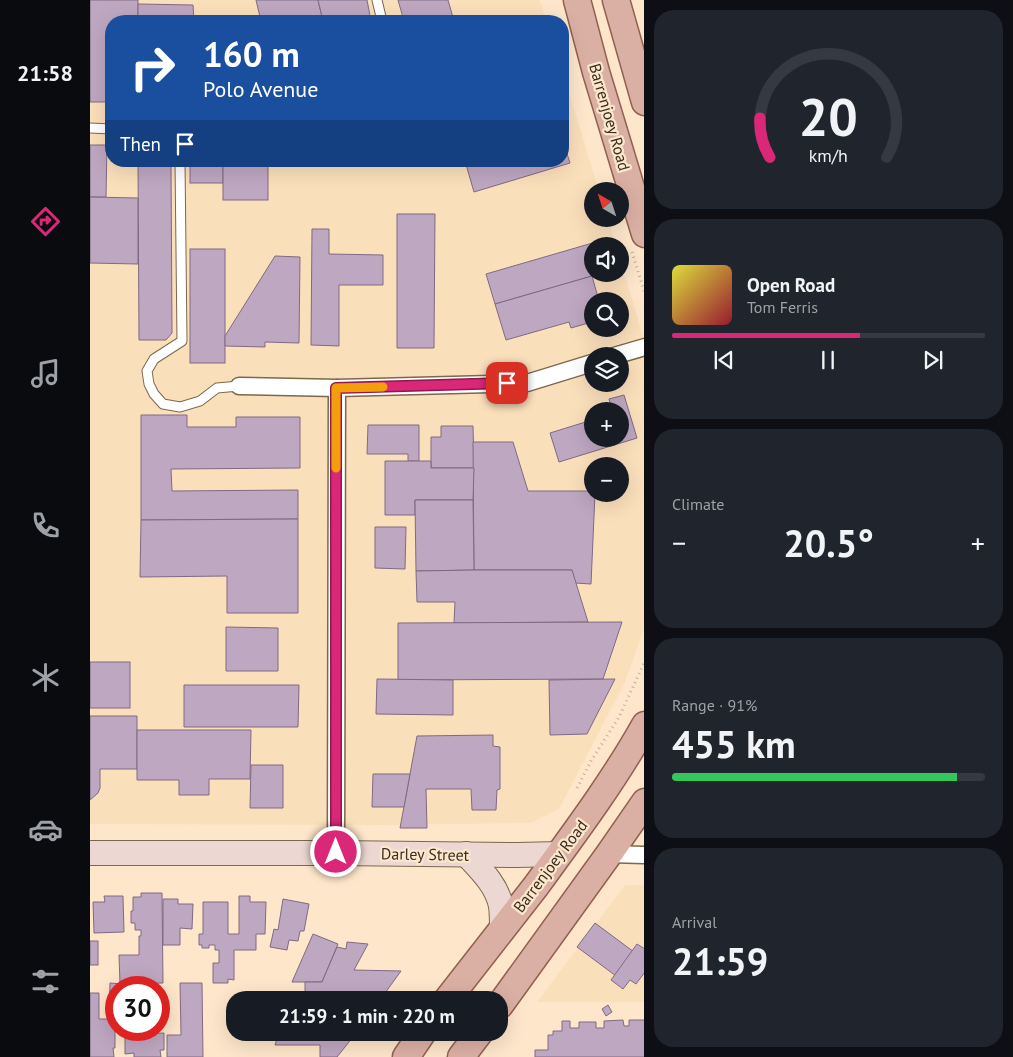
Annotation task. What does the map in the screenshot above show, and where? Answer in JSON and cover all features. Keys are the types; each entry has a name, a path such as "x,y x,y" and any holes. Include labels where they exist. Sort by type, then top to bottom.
{"main road":[{"name":"Barrenjoey Road","path":"577,0 596,72 644,234"},
{"path":"616,0 644,102"},
{"name":"Barrenjoey Road","path":"454,991 593,808 644,725"},
{"path":"508,994 609,854 644,802"},
{"name":"Darley Street","path":"90,853 609,854"},
{"path":"466,854 484,872 497,894 501,908 502,930"},
{"path":"406,1057 417,1041"},
{"path":"461,1057 473,1041"}],"street":[{"path":"629,352 644,347"},
{"path":"240,386 336,388 527,383 584,365"},
{"path":"336,388 336,852"},
{"path":"609,854 644,855"}],"lane":[{"path":"377,0 381,15"},
{"path":"90,128 105,129"},
{"path":"180,167 182,341 154,359 147,371 149,384 154,394 163,404 180,407 200,401 217,388 240,386"}],"path":[{"path":"577,789 595,754 619,717 632,692 644,661"}],"shaded area":[{"path":"90,0 540,0 544,15 105,15 105,167 569,167 569,93 596,182 584,182 584,228 611,228 613,237 584,237 584,282 627,282 644,340 644,629 625,682 559,809 530,823 385,825 90,824"},
{"path":"625,885 644,885 644,1002 537,1002"}],"building":[{"path":"90,0 138,0 138,15 105,15 105,102 90,102"},
{"path":"256,0 318,0 322,15 260,15"},
{"path":"318,0 367,0 370,15 322,15"},
{"path":"398,0 448,0 452,15 402,15"},
{"path":"138,4 193,5 194,15 138,15"},
{"path":"90,145 105,145 106,197 90,197"},
{"path":"138,167 171,167 172,333 166,340 139,340"},
{"path":"190,167 223,167 223,183 190,183"},
{"path":"223,167 268,167 268,200 223,200"},
{"path":"467,167 557,167 474,192"},
{"path":"90,197 138,198 138,264 90,263"},
{"path":"397,214 435,214 434,348 397,348"},
{"path":"312,229 329,229 329,254 383,255 383,285 339,285 339,346 311,345"},
{"path":"584,245 584,278 495,304 486,274"},
{"path":"190,249 225,249 225,363 190,363"},
{"path":"275,256 300,257 299,343 265,342 265,347 225,346 225,336"},
{"path":"584,278 584,282 594,282 596,292 584,292 584,324 571,328 569,322 506,340 495,304"},
{"path":"624,395 626,402 610,402 609,399"},
{"path":"629,412 637,438 629,440"},
{"path":"141,415 187,415 187,427 236,427 236,417 300,417 300,468 171,469 172,491 298,490 298,519 141,520"},
{"path":"584,422 584,447 608,447 559,462 550,433"},
{"path":"368,425 419,425 419,461 408,461 408,454 367,454"},
{"path":"441,426 473,426 474,468 431,468 431,437 441,437"},
{"path":"473,442 513,442 528,491 584,491 584,502 595,502 591,584 575,583 572,570 474,570"},
{"path":"385,461 431,461 431,468 474,468 473,500 415,500 415,515 385,515"},
{"path":"415,500 473,500 474,570 416,571"},
{"path":"298,519 298,613 227,613 227,576 140,577 141,520"},
{"path":"375,527 406,527 405,569 375,568"},
{"path":"572,570 588,622 454,623 455,602 417,602 416,571"},
{"path":"622,622 603,679 398,680 398,623"},
{"path":"226,627 278,628 278,671 226,671"},
{"path":"90,662 130,662 130,708 90,708"},
{"path":"377,679 453,680 453,715 376,714"},
{"path":"615,679 587,734 550,735 549,680"},
{"path":"184,685 299,685 298,727 184,727"},
{"path":"90,716 137,716 137,769 100,769 100,788 98,793 90,800"},
{"path":"137,730 251,730 250,779 209,779 209,795 179,795 179,780 137,780"},
{"path":"493,735 493,746 500,747 500,789 497,790 496,810 472,810 471,789 426,789 427,828 400,828 417,736"},
{"path":"251,765 283,765 283,808 250,808"},
{"path":"373,774 410,774 404,807 372,807"},
{"path":"141,893 162,893 163,976 120,976 119,955 139,955 139,936 141,936 141,930 135,930 135,923 131,923 131,911 133,911 133,897 141,897"},
{"path":"104,896 123,896 124,932 94,933 93,902 105,902"},
{"path":"239,896 250,896 250,902 266,902 265,934 256,934 256,950 234,950 234,980 228,979 228,983 213,983 213,963 219,963 219,950 215,950 215,945 209,945 209,948 202,948 202,945 199,945 199,934 203,934 203,902 228,902 228,934 239,934"},
{"path":"163,899 178,899 178,904 193,904 192,929 180,928 180,945 163,945"},
{"path":"283,899 309,904 304,931 300,931 298,941 289,940 287,950 270,947 274,929 278,930"},
{"path":"595,923 634,952 616,976 577,947"},
{"path":"313,934 338,944 322,982 292,982"},
{"path":"90,941 98,941 98,965 90,965"},
{"path":"347,942 368,944 354,970 401,971 387,991 305,991 305,982 322,982 337,947 346,949"},
{"path":"637,944 644,948 644,973 636,984 630,980 623,989 611,980"},
{"path":"180,983 202,983 203,1057 167,1057 167,1041 170,1041 170,1035 181,1035"},
{"path":"90,993 99,993 99,1019 105,1019 105,1041 115,1041 115,1048 113,1048 114,1057 90,1057"},
{"path":"608,1005 612,1012 606,1016 602,1009"},
{"path":"623,1020 624,1026 629,1026 629,1020 644,1020 644,1057 535,1057 535,1050 548,1050 548,1035 553,1035 553,1031 562,1031 562,1021 570,1021 570,1028 579,1028 579,1022 596,1022 596,1028 604,1028 604,1021"},
{"path":"125,1041 164,1041 164,1050 160,1050 161,1057 134,1057 134,1053 125,1054"},
{"path":"276,1041 350,1041 337,1057 320,1057 320,1045 275,1045"}],"slow traffic":[{"path":"336,468 336,388 383,387"}],"route":[{"path":"336,852 336,388 507,383"}]}
